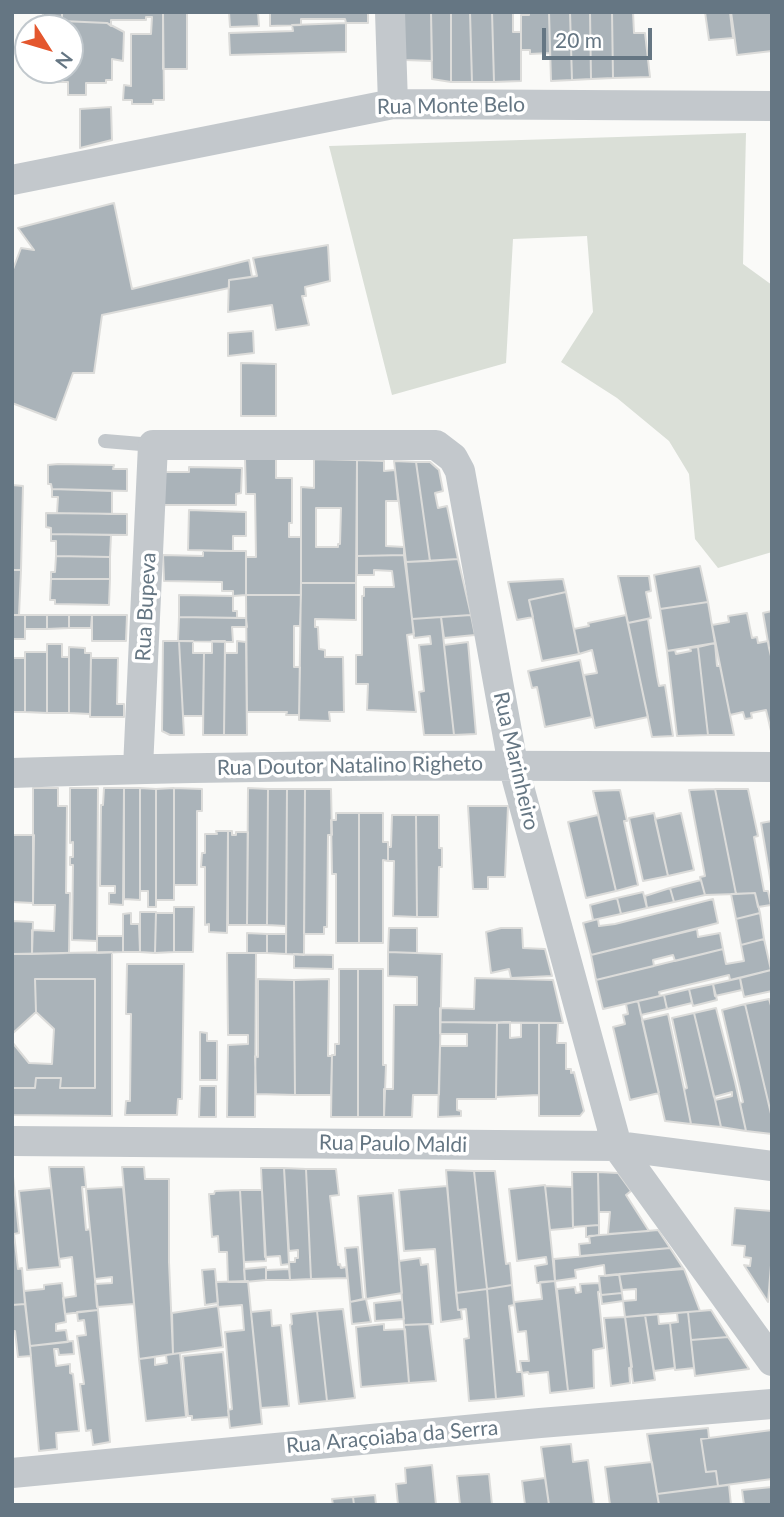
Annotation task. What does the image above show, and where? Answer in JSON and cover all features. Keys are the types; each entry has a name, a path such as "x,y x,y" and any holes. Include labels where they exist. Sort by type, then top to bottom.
{"street":[{"path":"390,12 393,104"},
{"name":"Rua Monte Belo","path":"12,180 311,118 393,104 772,106"},
{"name":"Rua Marinheiro","path":"153,445 436,445 453,458 460,471 513,765 617,1146 772,1361"},
{"name":"Rua Bupeva","path":"138,768 153,445"},
{"name":"Rua Doutor Natalino Righeto","path":"12,772 138,768 513,765 772,767"},
{"name":"Rua Paulo Maldi","path":"12,1141 617,1146 772,1166"},
{"name":"Rua Araçoiaba da Serra","path":"12,1473 772,1404"}],"lane":[{"name":"Rua Marinheiro","path":"105,441 153,445"}],"shaded area":[{"path":"746,133 743,264 772,285 772,552 718,568 695,539 689,474 669,441 617,398 561,362 593,312 587,236 513,239 506,363 392,395 329,146"}],"building":[{"path":"43,12 62,12 62,14"},
{"path":"163,12 164,100 153,100 153,104 132,104 132,100 123,100 124,85 131,86 131,34 151,34 152,17 146,17 146,20 111,20 111,26 107,23 84,22 84,14 62,14"},
{"path":"163,12 196,12 187,13 187,69 163,69"},
{"path":"229,12 258,12 259,26 230,27"},
{"path":"270,12 368,12 368,23 346,23 345,19 301,19 301,25 270,26"},
{"path":"401,12 431,12 432,61 405,60"},
{"path":"431,12 451,12 451,82 432,79"},
{"path":"451,12 470,12 472,82 451,82"},
{"path":"470,12 492,12 494,82 472,82"},
{"path":"492,12 513,12 513,32 521,32 521,81 494,82"},
{"path":"529,12 549,12 550,53 530,54 530,50 521,50 521,15 529,15"},
{"path":"549,12 570,12 572,80 551,81"},
{"path":"570,12 590,12 591,79 572,80"},
{"path":"590,12 612,12 613,78 591,79"},
{"path":"612,12 633,12 634,33 645,33 650,77 613,78"},
{"path":"705,12 730,12 733,38 709,40"},
{"path":"731,12 772,12 772,51 737,55"},
{"path":"84,22 107,23 124,32 123,61 112,59 112,80 106,80 106,83 86,83 86,95 68,95 68,84 84,84"},
{"path":"346,23 346,52 230,55 229,33 293,31 292,25"},
{"path":"111,107 112,140 80,148 80,109"},
{"path":"114,203 132,289 249,260 252,277 229,280 229,288 102,315 94,373 73,373 56,420 12,403 12,272 21,248 34,250 18,228"},
{"path":"328,245 330,281 305,287 306,296 302,296 309,325 276,330 272,305 228,312 229,280 257,276 253,258"},
{"path":"253,331 254,353 228,356 228,333"},
{"path":"241,363 276,364 276,416 241,416"},
{"path":"245,459 276,459 276,478 292,478 292,523 289,523 289,537 301,537 301,595 246,595 246,557 256,557 255,494 246,494"},
{"path":"314,459 357,460 356,583 301,583 301,487 314,488","holes":["316,508 341,508 340,544 338,547 316,547"]},
{"path":"357,460 384,461 384,471 395,470 398,501 386,501 386,546 404,547 404,555 357,556"},
{"path":"394,461 416,462 430,561 406,562"},
{"path":"416,462 430,462 439,470 443,491 435,493 438,508 447,506 458,559 430,561"},
{"path":"48,465 114,465 113,469 127,469 127,491 52,489 51,484 48,484"},
{"path":"189,467 242,468 241,493 236,494 236,505 164,505 164,472 189,472"},
{"path":"12,485 23,486 21,570 12,570"},
{"path":"52,489 112,491 112,514 57,513 58,497 52,497"},
{"path":"189,510 246,512 246,536 233,536 233,551 188,550"},
{"path":"46,513 127,514 127,535 51,534 51,528 46,527"},
{"path":"51,534 111,535 110,557 56,556 56,541 51,541"},
{"path":"203,551 246,551 246,595 233,596 233,591 222,591 222,582 164,581 163,555 203,556"},
{"path":"404,555 414,634 407,635 416,712 367,710 368,684 356,684 356,655 362,655 362,596 364,587 394,587 392,571 374,570 374,575 357,575 357,556"},
{"path":"56,556 110,557 110,579 51,579 51,572 55,572"},
{"path":"458,559 471,615 412,619 406,562"},
{"path":"700,566 708,602 660,609 654,575"},
{"path":"12,570 21,570 19,615 12,615"},
{"path":"618,576 649,576 651,591 646,592 651,618 628,623"},
{"path":"51,579 110,579 109,605 55,604 55,600 50,600"},
{"path":"563,579 566,592 529,600 533,617 517,620 508,582"},
{"path":"301,583 356,583 356,620 315,619 319,649 325,650 325,657 343,657 344,712 329,712 330,721 299,720"},
{"path":"566,592 579,654 542,661 529,600"},
{"path":"179,595 233,596 233,611 237,611 237,618 179,617"},
{"path":"246,595 301,595 300,626 294,626 294,667 300,667 299,715 286,715 287,712 247,712"},
{"path":"708,602 715,643 667,651 660,609"},
{"path":"772,611 772,648 769,648 763,613"},
{"path":"747,613 752,638 757,637 758,643 768,641 772,660 772,735 766,710 751,713 752,718 745,719 743,712 730,715 712,625 729,622 728,616"},
{"path":"12,615 25,615 25,639 12,639"},
{"path":"25,615 47,615 47,629 25,629"},
{"path":"47,615 69,615 69,628 47,629"},
{"path":"69,615 92,615 91,628 69,628"},
{"path":"92,615 127,615 126,641 92,641"},
{"path":"471,615 475,635 444,638 441,617"},
{"path":"626,615 648,717 595,728 584,675 597,673 592,650 579,654 574,629 589,626 588,623"},
{"path":"179,617 246,618 247,627 232,627 233,642 178,641"},
{"path":"441,617 454,735 424,735 419,692 424,691 419,645 431,644 430,636 414,638 412,619"},
{"path":"648,619 659,686 665,685 673,736 652,737 628,623"},
{"path":"163,641 179,641 184,735 170,735 162,731"},
{"path":"179,641 193,641 193,653 204,653 203,716 183,716"},
{"path":"212,641 225,641 224,735 203,735 204,653 212,653"},
{"path":"237,641 246,642 247,735 224,735 225,653 237,653"},
{"path":"468,642 476,734 454,735 444,645"},
{"path":"715,643 717,666 720,666 734,735 708,735 698,647"},
{"path":"47,644 62,644 62,657 69,657 69,713 47,713"},
{"path":"69,647 85,648 85,653 91,653 90,714 69,713"},
{"path":"698,647 708,735 677,736 667,651 675,650 676,654"},
{"path":"25,652 47,652 47,713 25,712"},
{"path":"12,658 25,658 25,712 12,712"},
{"path":"91,658 118,658 117,704 124,704 124,717 90,717"},
{"path":"580,660 592,717 545,727 537,687 532,688 528,671"},
{"path":"33,788 58,788 58,806 67,806 66,893 70,893 69,953 32,954 32,930 54,931 55,905 33,905"},
{"path":"70,788 98,788 97,941 72,940 73,865 70,865 70,857 73,857 73,842 70,843"},
{"path":"104,788 124,788 123,905 109,904 109,893 115,893 115,886 100,886 101,805"},
{"path":"124,788 140,788 140,900 124,899"},
{"path":"140,788 156,789 156,907 148,907 148,891 140,891"},
{"path":"174,788 202,789 202,811 197,811 197,885 174,885"},
{"path":"174,788 174,900 156,900 156,789"},
{"path":"248,788 268,789 267,925 247,925"},
{"path":"268,789 287,789 286,926 267,925"},
{"path":"287,789 305,789 304,955 286,954"},
{"path":"305,789 331,789 332,835 328,835 327,927 324,927 324,934 304,934"},
{"path":"715,789 736,894 705,895 700,877 705,876 689,790"},
{"path":"715,789 748,789 758,836 754,837 764,891 768,891 771,905 758,907 755,893 736,894"},
{"path":"620,790 638,885 616,891 593,791"},
{"path":"468,806 508,806 505,877 488,877 488,889 473,889"},
{"path":"336,813 359,813 359,943 336,943 336,874 332,874 331,820 336,820"},
{"path":"359,813 383,813 383,842 388,842 388,861 383,860 383,943 359,943"},
{"path":"654,813 668,876 643,881 629,818"},
{"path":"681,813 694,870 668,876 655,819"},
{"path":"392,815 416,815 417,917 393,916 394,861 388,861"},
{"path":"416,815 439,815 442,867 439,867 438,917 417,917"},
{"path":"598,815 616,891 586,898 568,822"},
{"path":"772,821 772,889 761,823"},
{"path":"216,831 228,831 227,933 209,932 209,924 205,925 205,867 201,867 202,853 205,853 205,834 217,834"},
{"path":"228,831 232,831 232,835 236,835 236,832 248,832 247,925 228,925"},
{"path":"12,835 34,835 33,903 12,902"},
{"path":"701,880 705,895 674,902 670,888"},
{"path":"670,888 674,902 647,908 645,896"},
{"path":"643,892 647,908 621,914 617,898"},
{"path":"755,893 760,913 736,919 731,894"},
{"path":"617,898 621,914 593,920 590,905"},
{"path":"713,899 718,923 591,955 583,923 598,919 599,926 615,924"},
{"path":"174,907 194,907 193,952 174,952"},
{"path":"140,912 156,912 155,953 140,952"},
{"path":"131,913 131,924 139,924 140,952 123,952 123,914"},
{"path":"156,913 174,913 174,952 155,953"},
{"path":"760,913 764,939 741,945 736,919"},
{"path":"12,921 33,922 32,954 12,954"},
{"path":"389,928 417,928 417,953 388,952"},
{"path":"501,928 522,928 523,948 545,949 552,976 511,978 509,969 491,973 486,932"},
{"path":"697,929 698,937 720,933 723,949 675,961 673,955 653,960 654,966 596,980 591,955"},
{"path":"247,933 267,934 267,953 247,953"},
{"path":"267,934 286,934 286,954 267,953"},
{"path":"97,936 123,936 123,952 97,953"},
{"path":"764,939 771,970 730,980 729,975 659,992 660,996 603,1009 596,980 723,949 726,964 744,961 741,945"},
{"path":"112,952 112,1116 12,1115 12,1088 35,1088 36,1078 61,1078 60,1088 95,1088 95,979 35,979 36,1012 12,1034 12,954"},
{"path":"388,952 442,954 439,1095 413,1095 412,1117 384,1117 384,1089 393,1089 394,1005 417,1005 417,977 388,976"},
{"path":"227,953 256,953 255,1117 227,1117 228,1045 248,1044 248,1035 228,1035"},
{"path":"294,954 333,955 333,969 294,968"},
{"path":"127,964 184,964 182,1099 178,1099 177,1115 125,1115 126,1101 130,1101 131,1014 126,1014"},
{"path":"339,969 358,969 358,1117 331,1117 332,1055 335,1055 335,1044 339,1044"},
{"path":"358,969 383,969 383,1065 386,1065 384,1117 358,1117"},
{"path":"771,970 772,991 744,997 740,978"},
{"path":"475,978 553,980 563,1023 440,1022 440,1008 474,1009"},
{"path":"740,978 742,990 715,996 713,984"},
{"path":"35,979 95,979 95,1088 60,1088 61,1078 36,1078 35,1088 12,1088 12,1034 36,1012"},
{"path":"258,979 294,980 295,1095 256,1094"},
{"path":"329,979 328,1056 332,1056 331,1095 295,1095 294,980"},
{"path":"713,984 717,1000 693,1006 689,989"},
{"path":"689,989 692,1003 667,1009 664,995"},
{"path":"664,995 667,1009 641,1015 638,1001"},
{"path":"769,999 772,1009 772,1118 745,1004"},
{"path":"638,1001 659,1093 630,1100 613,1027 625,1024 623,1015 628,1014 626,1004"},
{"path":"745,1004 772,1118 772,1134 746,1131 740,1103 743,1102 722,1010"},
{"path":"716,1008 746,1131 721,1127 715,1100 732,1096 732,1092 714,1097 694,1013"},
{"path":"36,1012 54,1029 52,1064 29,1063 12,1042 12,1034"},
{"path":"694,1013 721,1127 691,1124 684,1089 687,1088 672,1018"},
{"path":"668,1014 691,1124 665,1121 642,1020"},
{"path":"440,1022 497,1023 496,1099 457,1099 457,1110 461,1111 461,1116 438,1117 440,1046 467,1046 467,1034 440,1034"},
{"path":"510,1022 510,1038 521,1037 521,1023 539,1023 539,1095 496,1097 497,1023"},
{"path":"539,1023 558,1023 557,1043 566,1043 566,1069 574,1072 584,1111 580,1116 539,1116"},
{"path":"200,1032 207,1033 207,1041 217,1041 217,1080 200,1080"},
{"path":"200,1086 216,1086 216,1117 199,1117"},
{"path":"12,1167 19,1233 14,1234 18,1269 22,1268 25,1304 12,1305"},
{"path":"49,1167 84,1167 86,1187 82,1187 86,1230 90,1229 98,1310 65,1314 63,1298 76,1296 72,1257 59,1259"},
{"path":"122,1167 144,1167 145,1179 169,1179 173,1354 139,1359"},
{"path":"261,1168 284,1168 289,1264 281,1265 280,1256 265,1257"},
{"path":"284,1168 306,1169 311,1279 290,1280 289,1262 295,1262 295,1258 298,1258 298,1250 289,1251"},
{"path":"306,1169 336,1169 339,1195 330,1196 338,1265 340,1264 341,1268 346,1267 347,1278 311,1279"},
{"path":"446,1170 474,1171 487,1289 456,1293"},
{"path":"474,1171 495,1171 506,1264 510,1263 512,1285 487,1289"},
{"path":"572,1172 598,1172 599,1225 573,1227"},
{"path":"598,1172 618,1173 631,1191 626,1195 649,1231 608,1234 610,1212 599,1212"},
{"path":"545,1185 555,1281 537,1283 535,1266 547,1264 546,1257 517,1261 509,1189"},
{"path":"447,1186 458,1310 461,1310 462,1319 441,1322 435,1249 404,1251 399,1190"},
{"path":"545,1186 572,1187 573,1228 550,1230"},
{"path":"123,1187 134,1304 97,1307 95,1284 112,1283 112,1277 95,1279 86,1189"},
{"path":"51,1188 60,1267 27,1270 19,1191"},
{"path":"240,1190 245,1282 228,1282 227,1252 219,1252 218,1236 212,1237 209,1194 214,1194 215,1191"},
{"path":"240,1190 262,1190 266,1261 244,1262"},
{"path":"393,1193 402,1293 366,1299 358,1196"},
{"path":"735,1208 772,1211 768,1302 744,1265 750,1266 751,1258 744,1257 745,1246 732,1245"},
{"path":"599,1225 599,1235 586,1237 586,1226"},
{"path":"658,1230 670,1248 580,1256 579,1244 590,1243 589,1236"},
{"path":"358,1247 363,1299 350,1302 345,1248"},
{"path":"670,1248 683,1268 605,1276 604,1265 575,1270 576,1278 555,1281 554,1259"},
{"path":"420,1258 421,1265 428,1264 433,1324 404,1325 399,1261"},
{"path":"266,1267 266,1280 245,1282 244,1269"},
{"path":"215,1269 218,1303 205,1305 202,1270"},
{"path":"289,1269 290,1280 266,1280 266,1270"},
{"path":"684,1269 700,1311 625,1317 623,1301 636,1300 636,1289 622,1290 619,1274"},
{"path":"619,1274 622,1293 601,1295 599,1276"},
{"path":"248,1281 262,1424 230,1428 228,1410 232,1409 225,1332 244,1330 242,1305 218,1307 216,1282"},
{"path":"555,1281 568,1391 550,1393 548,1372 522,1373 520,1361 529,1361 526,1331 518,1332 514,1302 542,1299 540,1282"},
{"path":"62,1283 66,1322 56,1324 56,1331 66,1330 68,1342 30,1346 24,1291 44,1289 44,1285"},
{"path":"599,1283 604,1348 593,1350 594,1388 568,1391 557,1289 575,1287 576,1293 581,1292 580,1284"},
{"path":"512,1285 514,1305 509,1306 517,1372 522,1372 524,1396 496,1399 487,1289"},
{"path":"487,1289 496,1399 469,1401 464,1339 469,1338 466,1309 458,1310 456,1293"},
{"path":"622,1293 623,1301 602,1304 601,1295"},
{"path":"366,1299 371,1322 352,1324 350,1302"},
{"path":"402,1300 404,1319 375,1321 374,1303"},
{"path":"25,1304 31,1356 18,1357 15,1331 12,1331 12,1305"},
{"path":"218,1306 223,1347 173,1354 172,1313"},
{"path":"343,1309 355,1398 327,1401 317,1311"},
{"path":"98,1310 110,1442 93,1445 91,1430 86,1431 80,1384 84,1384 77,1336 86,1335 84,1320 78,1321 77,1312"},
{"path":"271,1310 272,1326 281,1325 289,1406 261,1408 251,1312"},
{"path":"711,1310 728,1337 691,1340 688,1312"},
{"path":"317,1311 327,1401 299,1404 291,1314"},
{"path":"688,1312 694,1368 675,1370 670,1323 678,1322 677,1313"},
{"path":"658,1314 659,1324 670,1323 675,1368 654,1371 645,1315"},
{"path":"645,1315 655,1380 633,1383 625,1317"},
{"path":"625,1317 632,1367 629,1368 630,1383 611,1386 604,1318"},
{"path":"384,1324 384,1330 405,1329 409,1383 361,1387 356,1327"},
{"path":"429,1324 436,1381 409,1383 404,1325"},
{"path":"728,1337 749,1369 695,1376 691,1340"},
{"path":"73,1341 74,1354 59,1355 58,1349 54,1349 56,1366 70,1364 79,1431 56,1433 57,1449 39,1451 30,1346"},
{"path":"223,1352 229,1417 192,1420 192,1416 188,1416 183,1356"},
{"path":"180,1353 186,1417 146,1421 139,1359 155,1357 155,1365 167,1363 166,1355"},
{"path":"708,1428 709,1438 701,1439 706,1472 716,1471 718,1486 657,1494 647,1434"},
{"path":"772,1430 772,1479 718,1486 716,1471 706,1472 701,1439"},
{"path":"571,1444 573,1462 588,1460 594,1505 549,1505 541,1447"},
{"path":"652,1462 659,1505 610,1505 605,1467"},
{"path":"432,1465 436,1505 398,1505 396,1484 406,1483 405,1468"},
{"path":"489,1474 492,1505 460,1505 457,1476"},
{"path":"545,1478 549,1505 525,1505 522,1481"},
{"path":"729,1485 731,1505 659,1505 657,1494"},
{"path":"772,1487 772,1505 744,1505 742,1490"},
{"path":"375,1495 376,1505 354,1505 353,1497"},
{"path":"353,1497 354,1505 333,1505 332,1499"}]}
